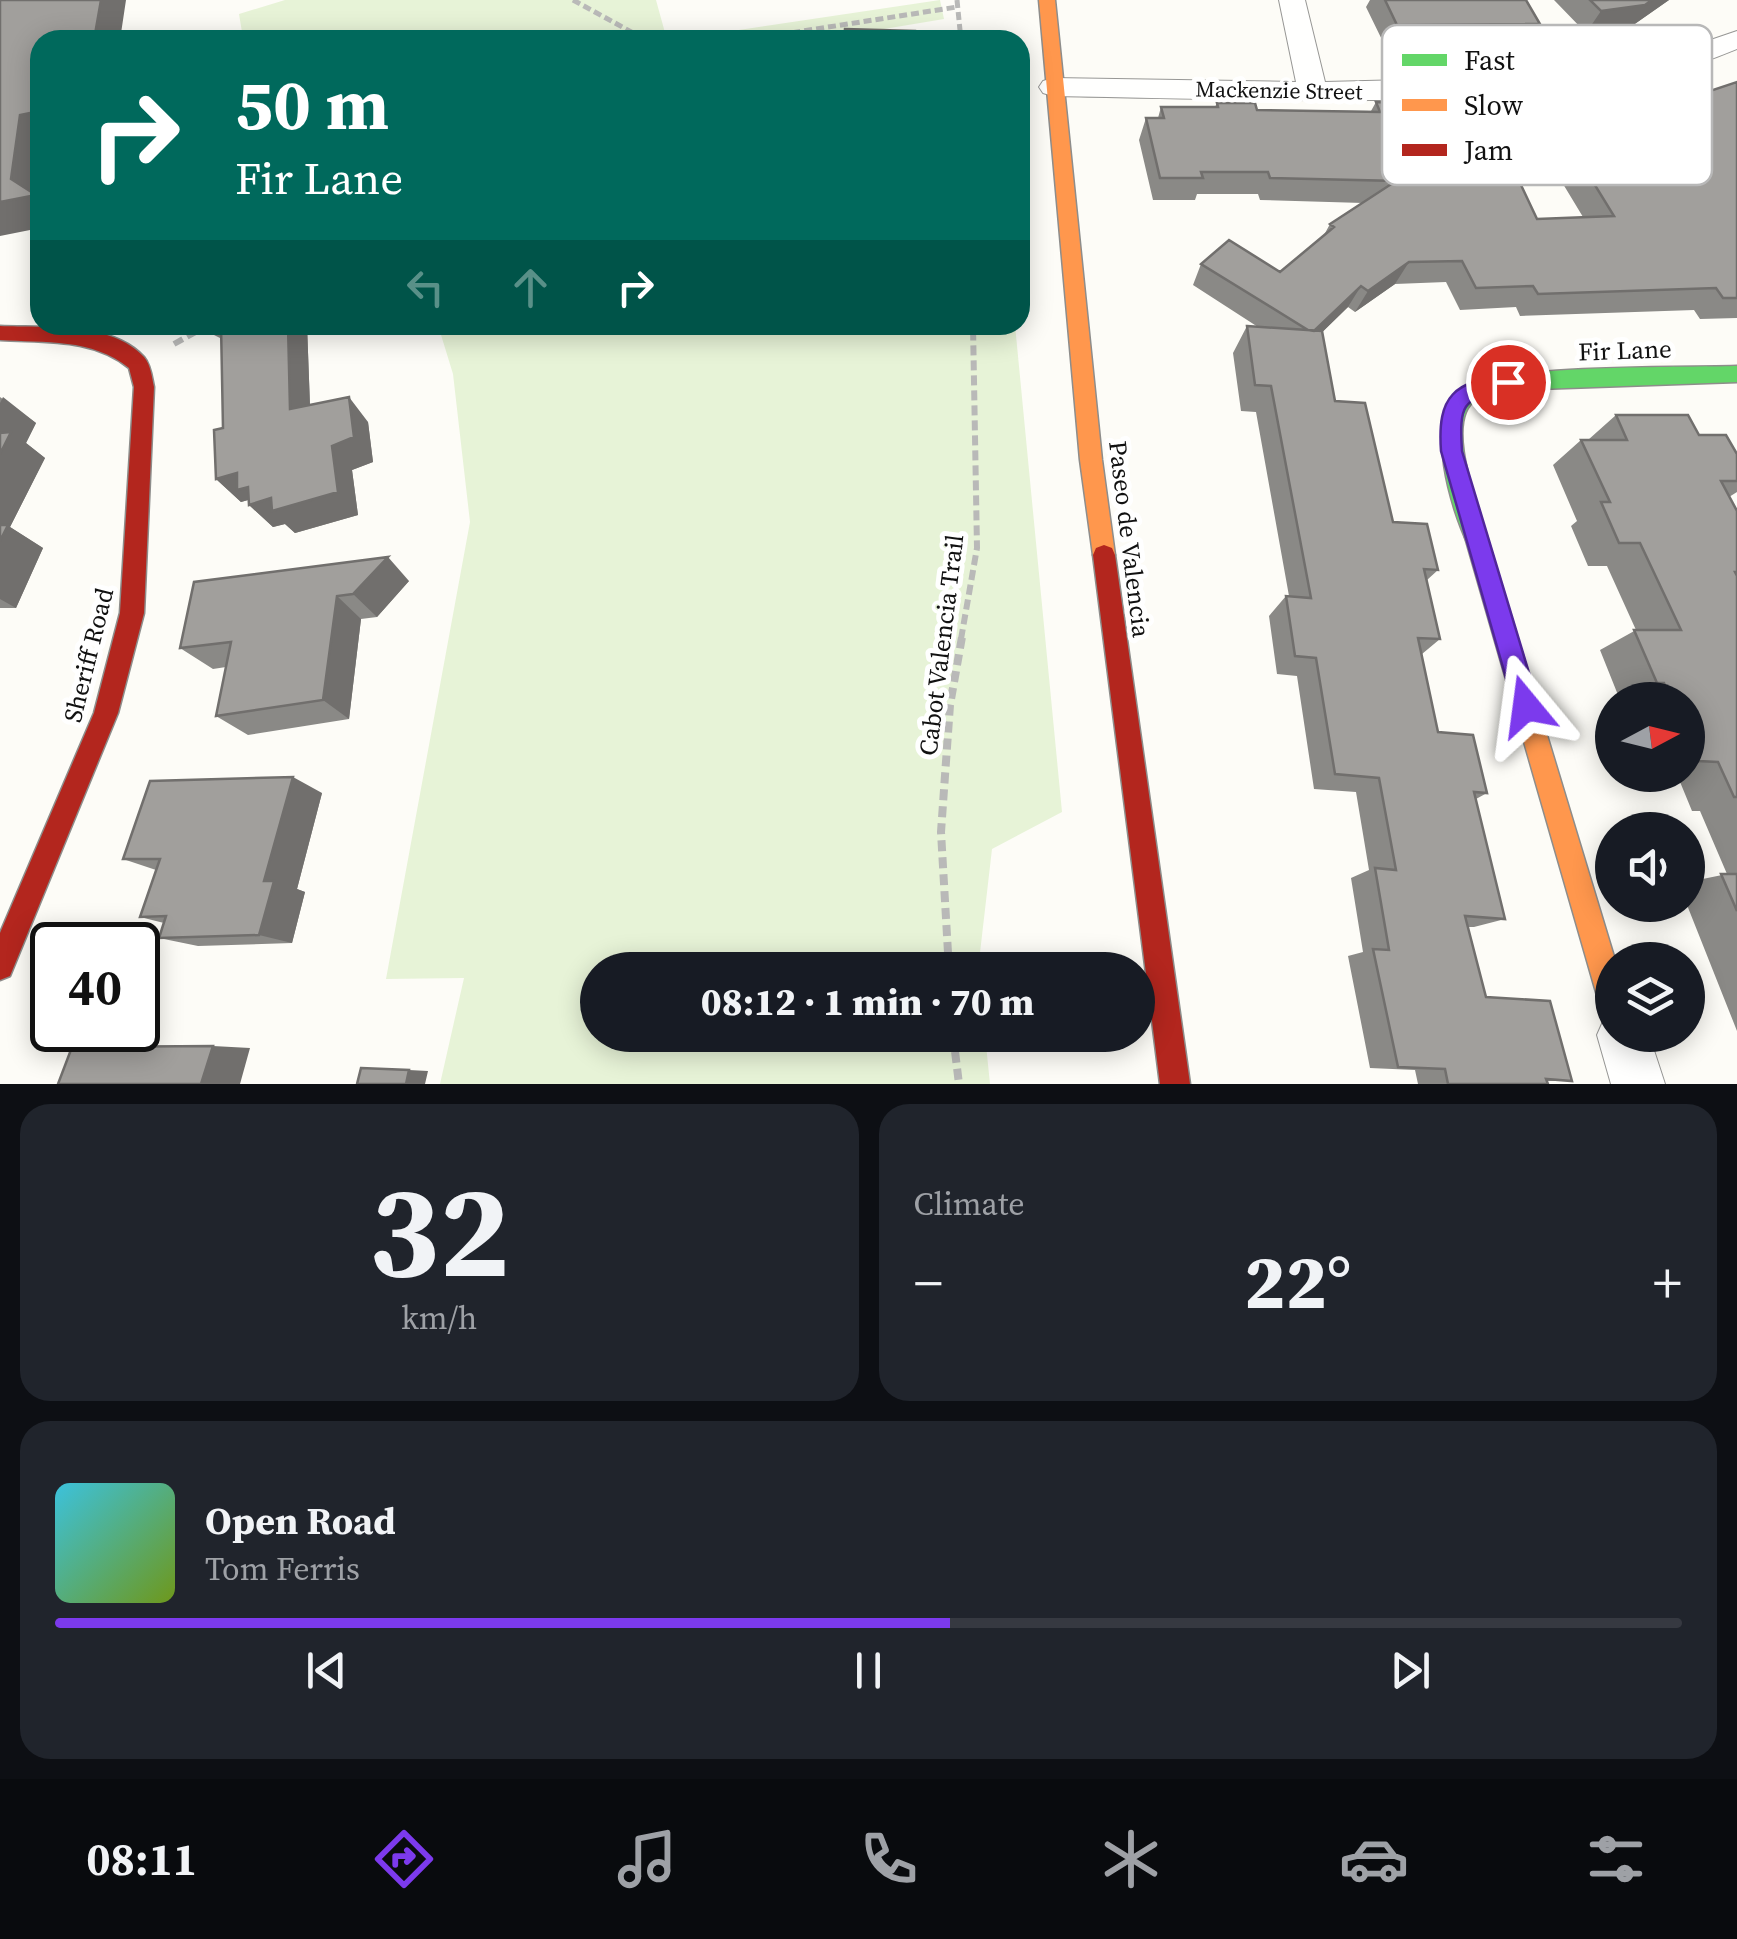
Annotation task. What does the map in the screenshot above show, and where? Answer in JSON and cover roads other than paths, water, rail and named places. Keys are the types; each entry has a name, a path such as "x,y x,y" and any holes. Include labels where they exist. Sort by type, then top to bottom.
{"street":[{"name":"Paseo de Valencia","path":"1047,0 1091,460 1175,1084"},
{"path":"1292,0 1313,92"},
{"name":"Mackenzie Street","path":"1712,50 1737,38"},
{"name":"Mackenzie Street","path":"1053,87 1382,91"},
{"name":"Sheriff Road","path":"0,334 96,342 124,350 137,363 144,387 132,614 106,713 0,966"},
{"name":"Fir Lane","path":"1596,942 1452,451 1450,421 1459,398 1478,387 1508,382 1737,374"},
{"path":"1628,1052 1638,1084"}]}
